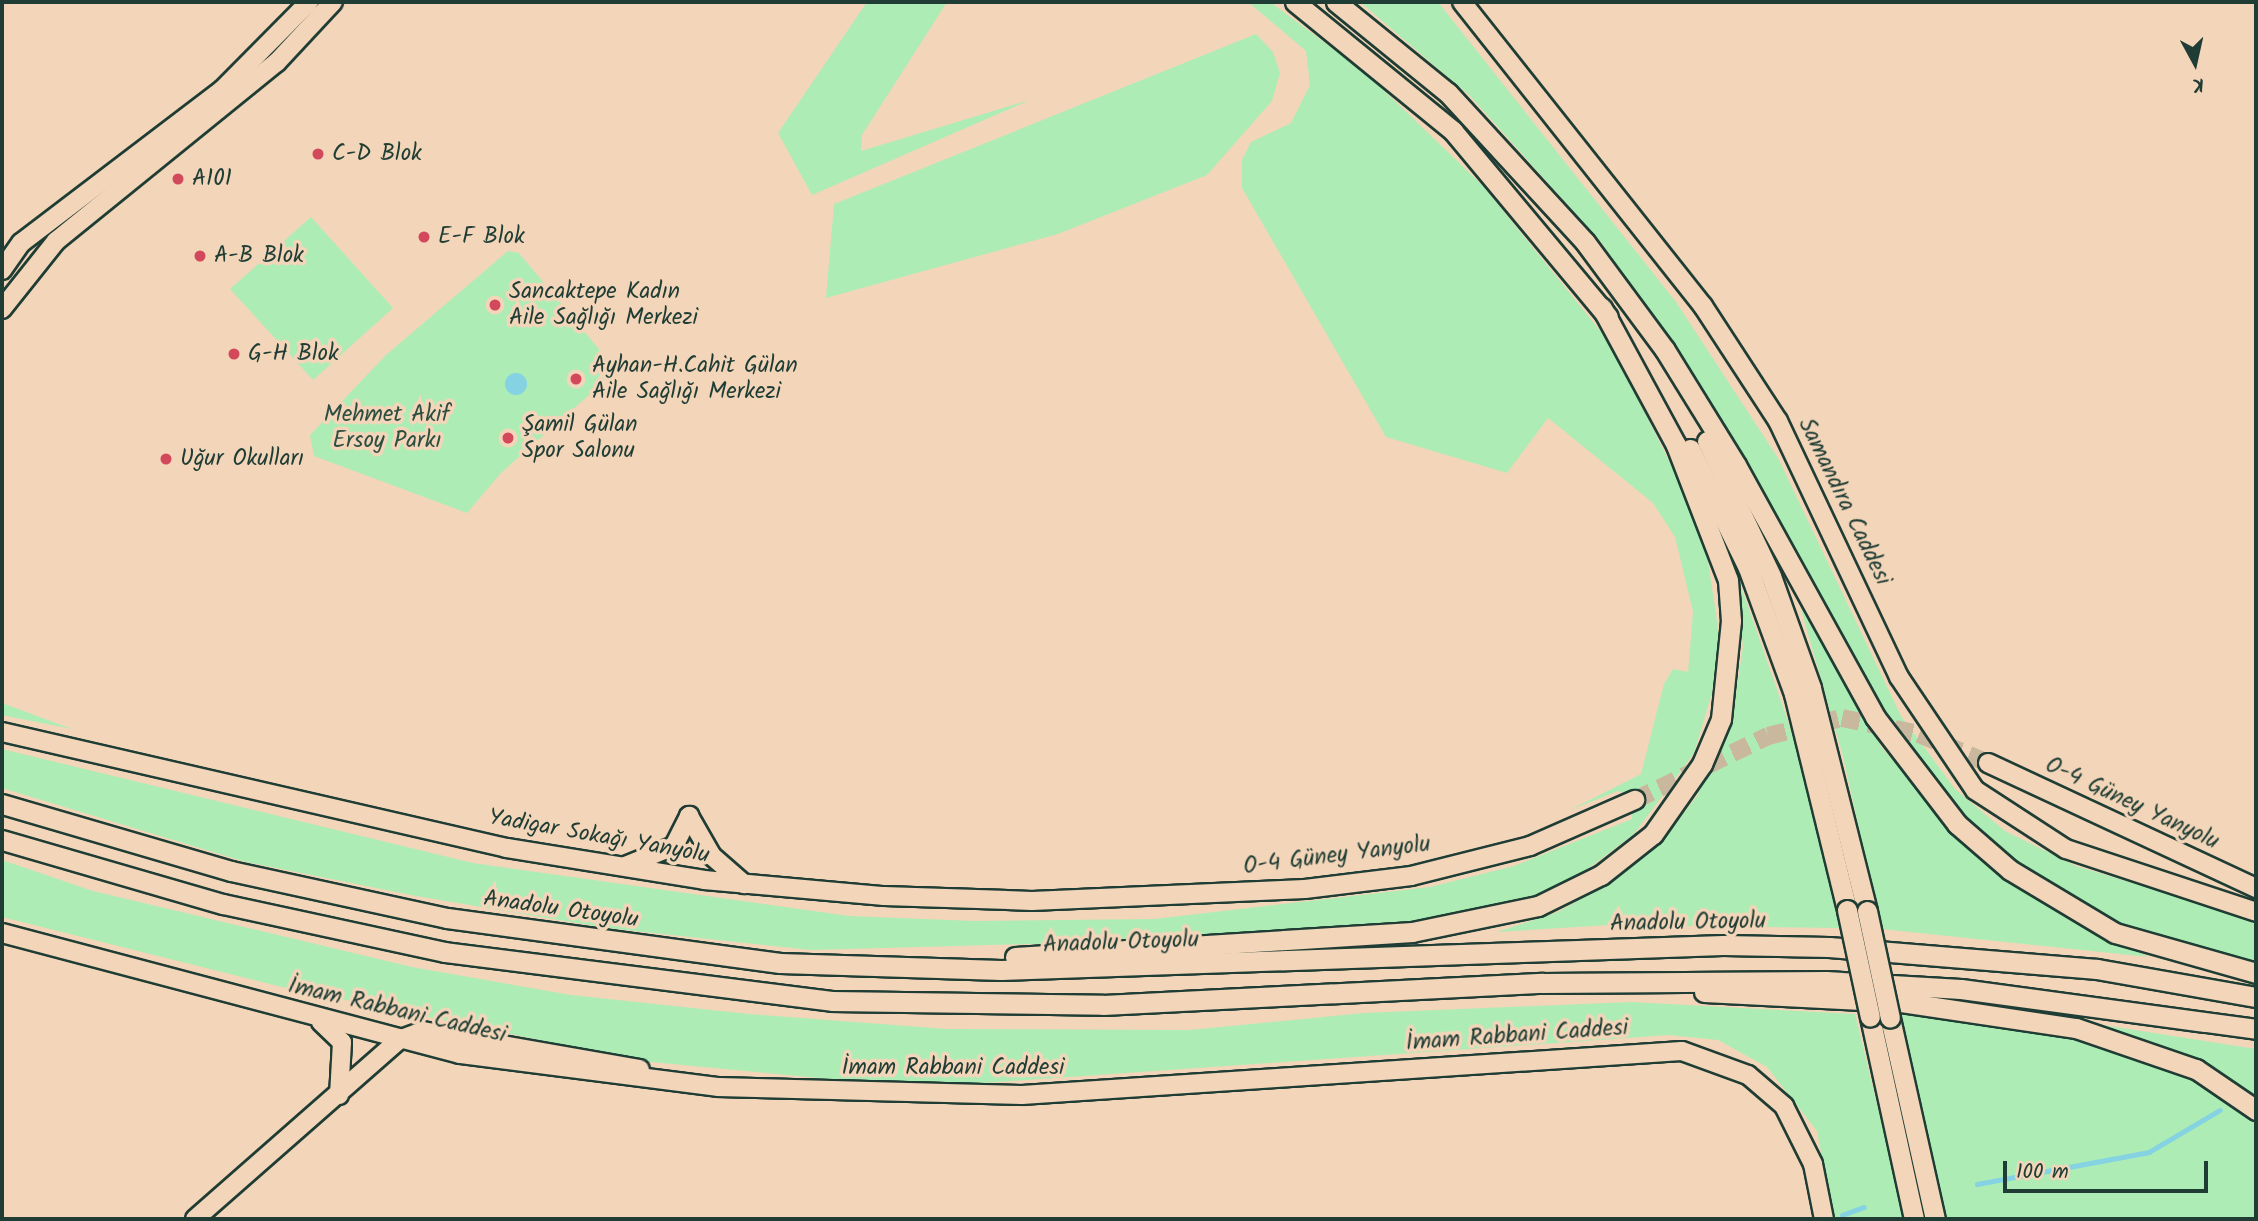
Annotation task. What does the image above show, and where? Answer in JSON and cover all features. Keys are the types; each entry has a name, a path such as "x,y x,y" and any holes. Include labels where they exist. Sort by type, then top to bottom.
{"highway":[{"path":"1295,2 1453,131 1602,308 1665,402 1748,568 1794,694 1847,910 1914,1219"},
{"path":"1336,2 1408,58 1518,164 1638,318 1736,465 1875,717 1957,824 2010,870 2115,933 2256,973"},
{"path":"780,963 1360,939 1538,906 1623,859 1653,834 1702,764 1721,719 1731,621 1728,580 1706,513 1602,308"},
{"path":"1638,318 1722,469 1771,576 1811,688 1867,911 1934,1219"},
{"name":"Anadolu Otoyolu","path":"2,804 231,871 447,918 780,963 1001,970 1816,947 2096,969 2256,997"},
{"path":"2,839 223,904 445,952 832,1001 1103,1005 1542,983 1826,981 1961,989 2256,1029"},
{"path":"1542,983 1982,1011 2144,1047 2196,1069 2256,1110"}],"main road":[{"path":"2,309 56,241 105,202 189,123 309,2"},
{"path":"2,270 21,243 75,200 277,62 333,2"},
{"name":"Samandıra Caddesi","path":"1462,2 1703,306 1778,421 1899,677 1975,790 2066,849 2133,876 2256,912"},
{"path":"75,200 105,202"},
{"name":"Yadigar Sokağı Yanyolu","path":"2,732 507,848 744,884 1032,901 1201,895"},
{"name":"O-4 Güney Yanyolu","path":"1988,763 2256,888"},
{"name":"O-4 Güney Yanyolu","path":"1201,895 1411,876 1530,846 1635,800"},
{"path":"620,867 674,846 690,816 712,856 744,884"},
{"name":"İmam Rabbani Caddesi","path":"2,933 399,1040 422,1031 476,1038 718,1087 1022,1095 1682,1051 1748,1075 1784,1106 1813,1164 1824,1219"},
{"path":"316,1019 342,1042 339,1096"},
{"path":"195,1219 339,1096 399,1040"}],"green space":[{"path":"867,2 947,2 862,135 861,151 1030,100 812,195 778,133"},
{"path":"1248,2 1270,2 1367,74 1483,186 1610,343 1690,503 1707,554 1719,635 1712,693 1694,753 1634,834 1573,880 1511,904 1396,925 1250,938 811,950 607,928 416,896 246,862 2,788 2,749 473,863 849,916 975,921 1154,919 1430,887 1514,866 1632,819 1632,796 1618,791 1570,810 1641,774 1664,684 1673,669 1688,672 1693,612 1675,537 1653,503 1548,418 1507,473 1386,437 1242,188 1242,160 1251,142 1291,123 1310,85 1306,51"},
{"path":"1360,2 1438,2 1676,302 1778,458 1901,716 1955,789 2005,831 2076,866 2256,920 2256,963 2129,930 2043,883 1967,823 1877,698 1734,442 1602,243 1470,96"},
{"path":"1256,34 1273,52 1280,73 1272,101 1207,175 1058,234 826,298 834,204"},
{"path":"311,217 393,308 313,380 230,289"},
{"name":"Mehmet Akif Ersoy Parkı","path":"508,251 519,253 612,365 607,379 501,473 467,513 314,456 310,435 386,355"},
{"path":"1736,572 1801,759 1840,928 1610,925 1497,932 1558,912 1612,881 1665,837 1697,796 1732,720 1743,647"},
{"path":"1800,606 1882,748 1967,845 2051,907 2149,957 1881,929 1843,756"},
{"path":"2,703 72,729 2,715"},
{"path":"2,860 93,891 412,967 571,995 749,1014 947,1029 1189,1030 1364,1013 1631,1002 1855,1014 1905,1219 1834,1219 1817,1131 1767,1067 1718,1040 1669,1035 984,1083 829,1079 641,1061 282,987 2,917"},
{"path":"1900,1012 2070,1038 2173,1068 2212,1088 2256,1121 2256,1219 1943,1219"},
{"path":"2084,1022 2256,1049 2256,1097 2190,1057"}],"water":[{"path":"516,373 524,376 527,384 524,392 516,395 508,392 505,384 508,376"}],"waterway":[{"path":"1977,1184 2149,1152 2220,1110"},
{"path":"1842,1215 1864,1207"}],"tunnel":[{"path":"1635,800 1768,736 1842,718 1919,734 1988,763"}],"place":[{"name":"C-D Blok","path":"318,154"},
{"name":"A101","path":"178,179"},
{"name":"E-F Blok","path":"424,237"},
{"name":"A-B Blok","path":"200,256"},
{"name":"Sancaktepe Kadın Aile Sağlığı Merkezi","path":"495,305"},
{"name":"G-H Blok","path":"234,354"},
{"name":"Ayhan-H.Cahit Gülan Aile Sağlığı Merkezi","path":"576,379"},
{"name":"Şamil Gülan Spor Salonu","path":"508,438"},
{"name":"Uğur Okulları","path":"166,459"}]}
